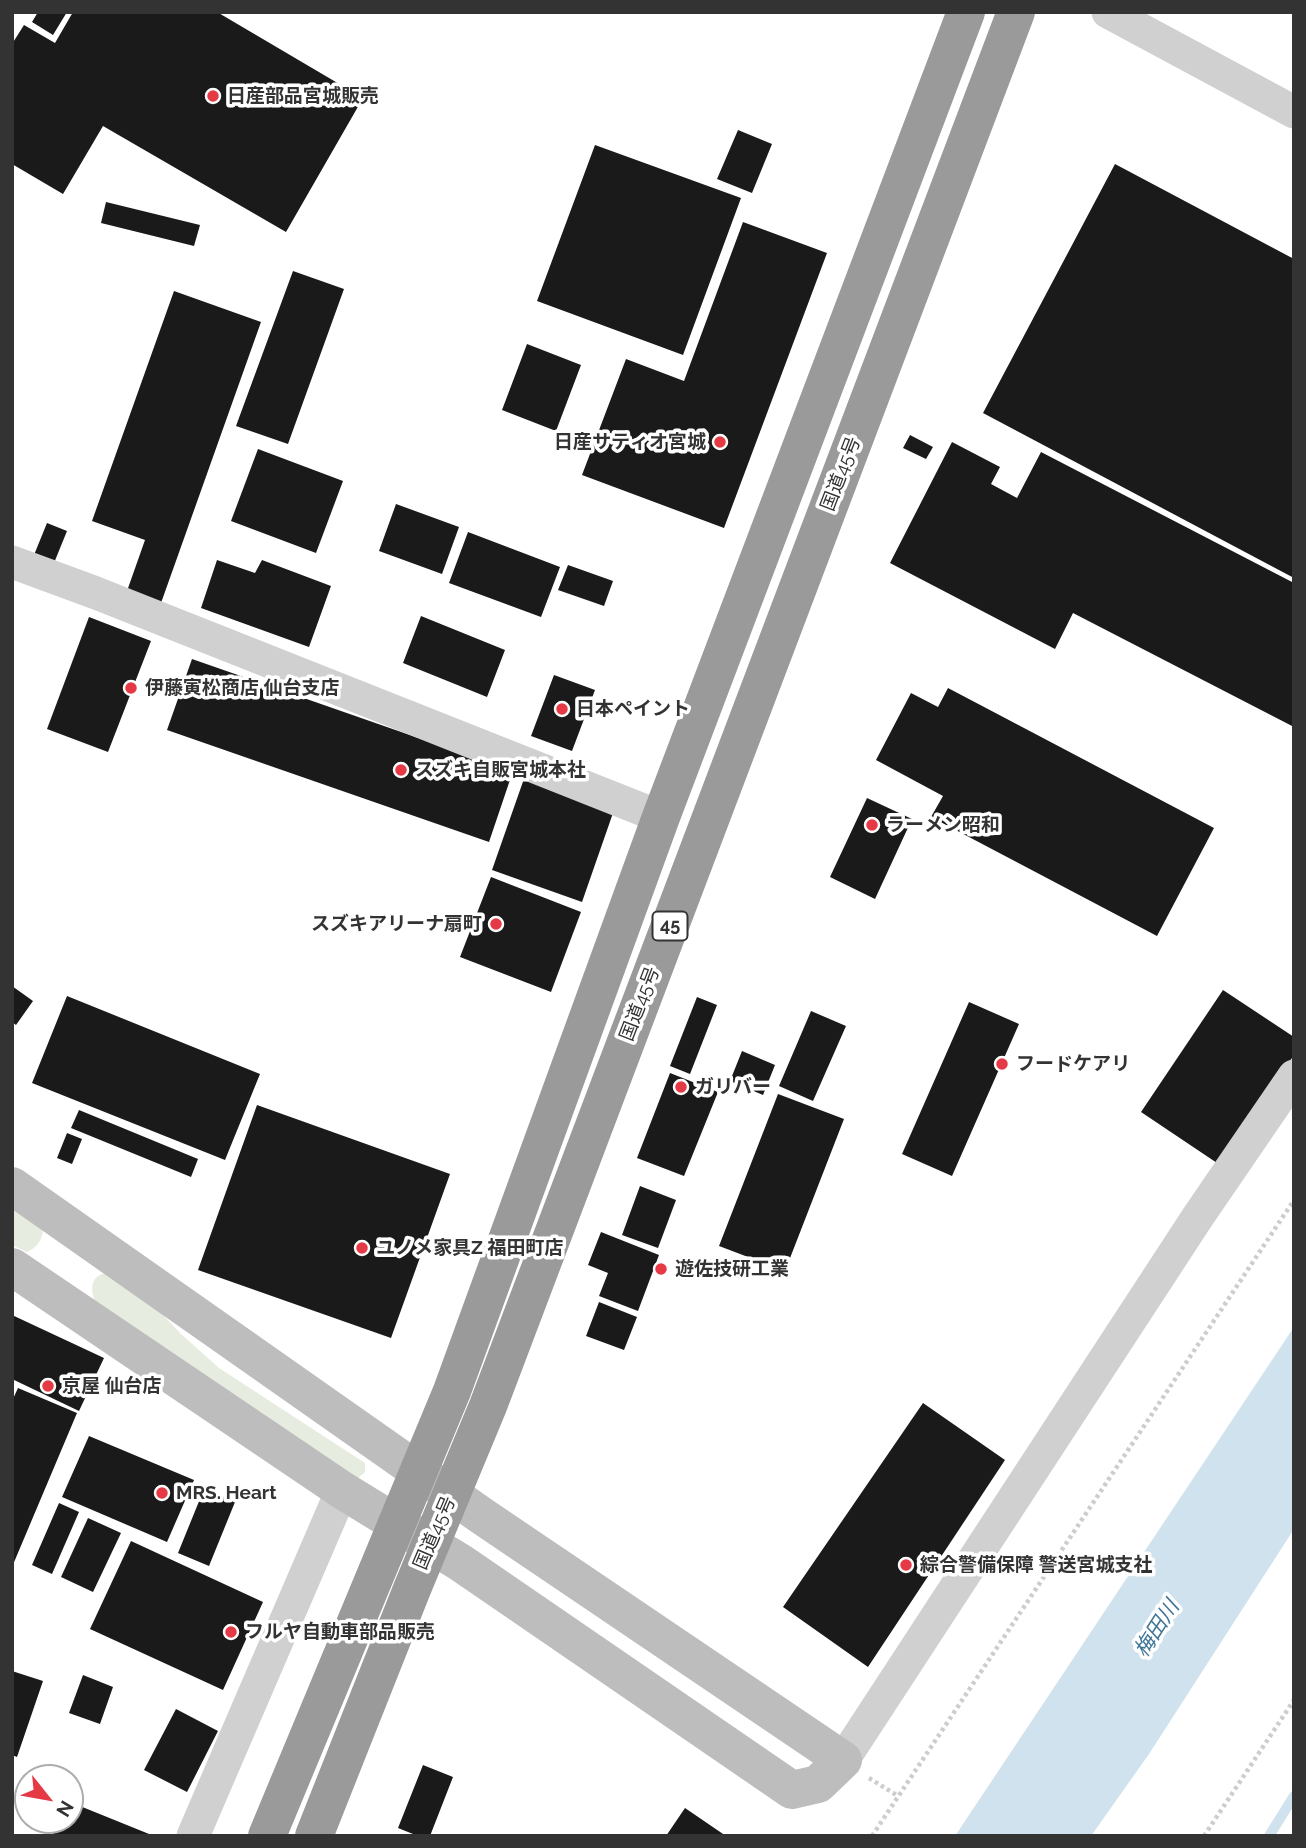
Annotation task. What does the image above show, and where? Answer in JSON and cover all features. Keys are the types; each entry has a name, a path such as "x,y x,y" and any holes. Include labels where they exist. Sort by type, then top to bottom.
{"highway":[{"name":"国道45号","path":"267,1836 452,1391 661,817 966,12"},
{"name":"国道45号","path":"314,1836 488,1406 1016,12"}],"street":[{"path":"1108,12 1294,112"},
{"path":"12,562 661,817"},
{"path":"12,1267 342,1490 431,1544 792,1790 818,1784 855,1768 1190,1230 1294,1076"},
{"path":"12,1186 418,1471 855,1768"},
{"path":"193,1836 342,1490"}],"path":[{"path":"872,1836 1294,1200"},
{"path":"1204,1836 1294,1700"},
{"path":"855,1768 898,1797"}],"shaded area":[{"path":"12,1205 43,1231 38,1244 27,1252 12,1245"},
{"path":"111,1272 137,1287 181,1334 219,1368 365,1463 365,1472 357,1479 95,1302 92,1290 94,1281 100,1275"}],"water":[{"name":"梅田川","path":"1294,1327 1294,1529 1149,1754 1091,1836 955,1836"}],"building":[{"path":"38,12 67,12 53,35 32,22"},
{"path":"73,12 217,12 363,98 286,232 103,126 63,194 12,164 12,44 24,25 55,43"},
{"path":"738,130 772,144 752,193 717,179"},
{"path":"595,145 741,198 683,355 537,301"},
{"path":"1115,164 1294,259 1294,578 983,413"},
{"path":"106,202 200,225 194,246 101,223"},
{"path":"743,222 827,253 724,528 582,475 626,359 684,381"},
{"path":"293,271 344,289 288,444 236,426"},
{"path":"174,291 261,322 161,603 127,591 145,540 92,521"},
{"path":"527,344 581,365 556,431 502,410"},
{"path":"910,435 933,447 926,459 903,448"},
{"path":"952,442 1000,467 991,484 1017,498 1041,452 1294,583 1294,727 1073,613 1055,649 890,563"},
{"path":"258,449 343,481 316,553 231,521"},
{"path":"396,504 459,527 442,574 379,551"},
{"path":"47,523 67,531 54,563 34,555"},
{"path":"468,532 560,567 541,617 449,583"},
{"path":"217,560 255,573 262,560 331,586 309,647 201,608"},
{"path":"568,565 613,581 604,606 558,590"},
{"path":"421,616 505,650 487,697 403,663"},
{"path":"89,617 151,641 108,752 47,729"},
{"path":"192,659 513,771 489,842 167,730"},
{"path":"554,675 595,690 572,751 531,736"},
{"path":"948,688 1214,828 1157,936 931,817 943,796 876,760 911,693 938,707"},
{"path":"526,773 613,813 582,902 492,870"},
{"path":"867,798 912,819 875,899 830,877"},
{"path":"491,877 581,912 551,992 460,957"},
{"path":"12,986 33,1001 16,1025 12,1022"},
{"path":"1223,990 1294,1037 1294,1055 1220,1165 1141,1112"},
{"path":"67,996 260,1074 225,1160 32,1083"},
{"path":"697,997 717,1005 690,1074 670,1066"},
{"path":"969,1002 1019,1024 952,1176 902,1154"},
{"path":"811,1011 846,1026 813,1101 779,1086"},
{"path":"742,1051 775,1065 763,1095 730,1081"},
{"path":"670,1073 718,1092 684,1176 637,1158"},
{"path":"778,1094 844,1119 785,1271 719,1246"},
{"path":"257,1105 450,1174 391,1338 198,1270"},
{"path":"79,1110 198,1159 191,1177 71,1128"},
{"path":"67,1133 82,1139 72,1164 57,1158"},
{"path":"640,1186 676,1200 658,1248 622,1235"},
{"path":"601,1232 659,1255 638,1311 599,1296 608,1273 588,1265"},
{"path":"599,1302 637,1317 624,1350 586,1336"},
{"path":"12,1315 104,1358 79,1411 12,1379"},
{"path":"18,1388 77,1413 12,1567 12,1401"},
{"path":"923,1403 1005,1460 868,1667 783,1607"},
{"path":"89,1436 194,1480 167,1542 62,1497"},
{"path":"204,1489 235,1502 209,1566 178,1553"},
{"path":"59,1503 79,1512 52,1574 32,1565"},
{"path":"88,1518 121,1533 93,1592 61,1577"},
{"path":"131,1541 263,1602 223,1690 90,1629"},
{"path":"12,1671 43,1681 17,1757 12,1755"},
{"path":"83,1675 113,1687 100,1724 69,1713"},
{"path":"176,1709 218,1731 187,1792 144,1770"},
{"path":"423,1765 453,1777 430,1836 418,1836 398,1828"},
{"path":"84,1808 154,1836 52,1836 84,1834"},
{"path":"685,1808 726,1836 666,1836"}],"waterway":[{"path":"1269,1836 1294,1796"}],"place":[{"name":"日産部品宮城販売","path":"213,96"},
{"name":"日産サティオ宮城","path":"720,442"},
{"name":"伊藤寅松商店 仙台支店","path":"131,688"},
{"name":"日本ペイント","path":"562,709"},
{"name":"スズキ自販宮城本社","path":"401,770"},
{"name":"ラーメン昭和","path":"872,825"},
{"name":"スズキアリーナ扇町","path":"496,924"},
{"name":"フードケアリ","path":"1002,1064"},
{"name":"ガリバー","path":"681,1087"},
{"name":"ユノメ家具Z 福田町店","path":"362,1248"},
{"name":"遊佐技研工業","path":"661,1269"},
{"name":"京屋 仙台店","path":"48,1386"},
{"name":"MRS. Heart","path":"162,1493"},
{"name":"綜合警備保障 警送宮城支社","path":"906,1565"},
{"name":"フルヤ自動車部品販売","path":"231,1632"}]}
